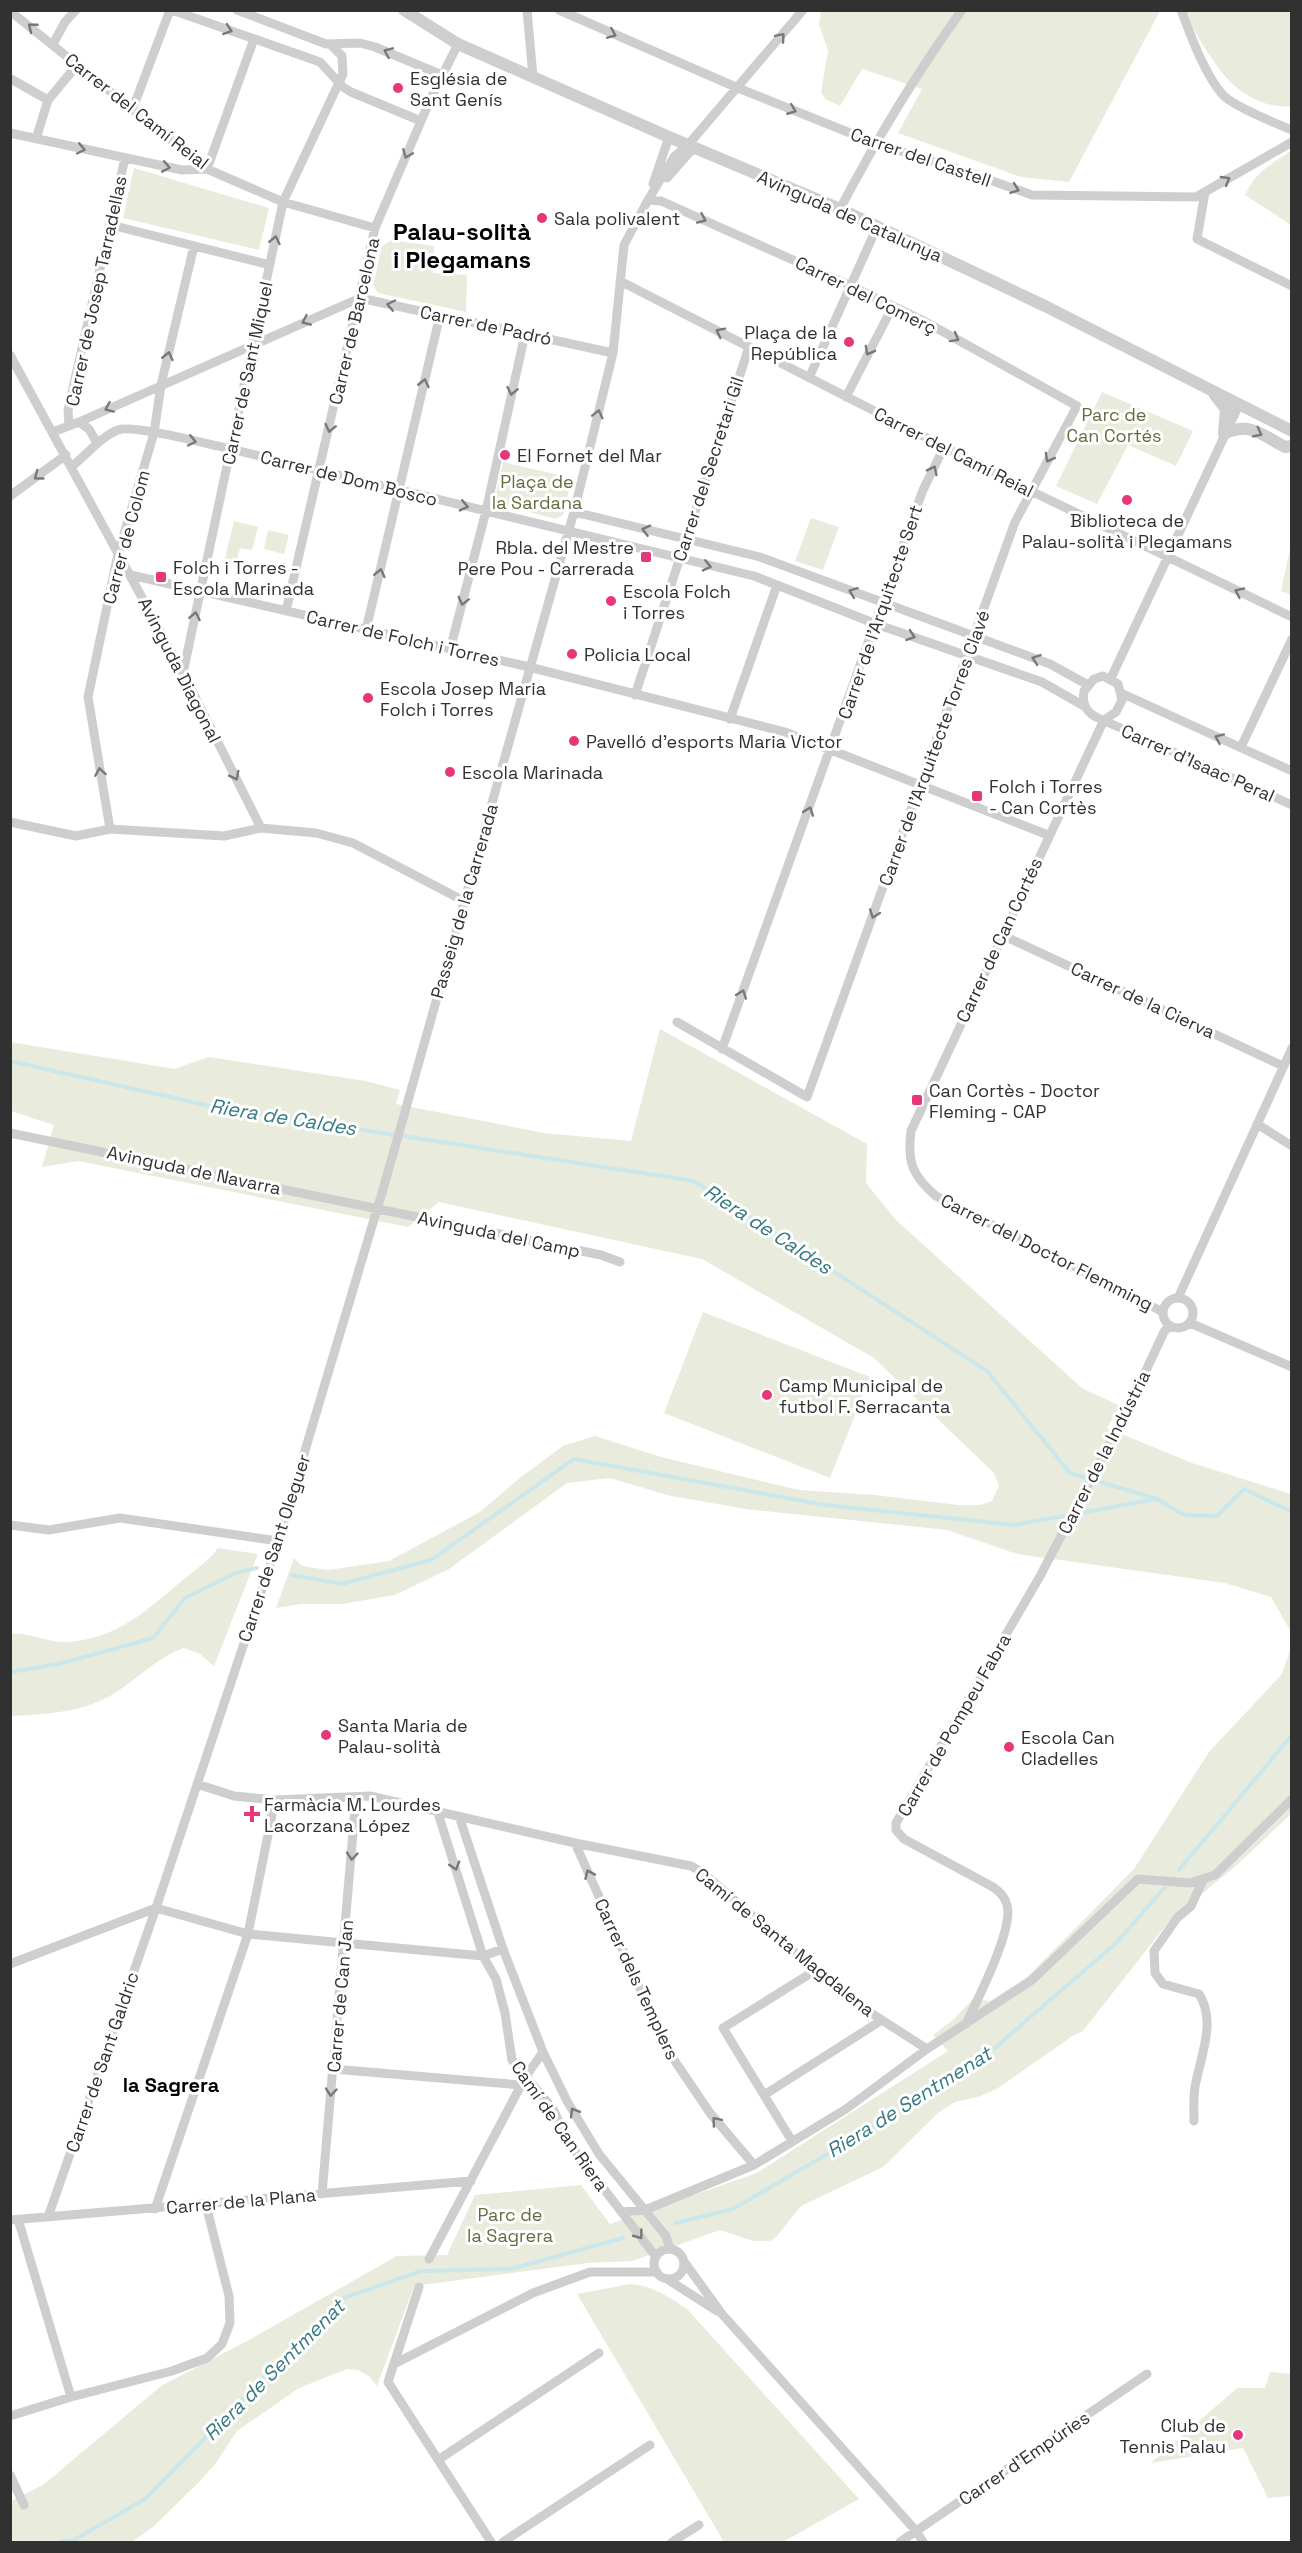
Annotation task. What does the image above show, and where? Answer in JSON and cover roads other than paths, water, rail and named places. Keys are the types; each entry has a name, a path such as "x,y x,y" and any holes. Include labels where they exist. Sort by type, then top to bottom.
{"street":[{"path":"65,22 67,10"},
{"path":"53,44 65,22 76,10"},
{"path":"133,108 171,10 320,62 339,83 351,92 421,121"},
{"path":"237,10 263,15 338,47 360,43 375,47 442,75"},
{"name":"Avinguda de Catalunya","path":"404,10 458,44 840,209 1045,306 1292,431"},
{"path":"527,10 533,77"},
{"name":"Carrer del Castell","path":"559,10 738,88 875,143 1032,195 1196,197 1292,142"},
{"name":"Passeig de la Carrerada","path":"648,200 688,154 738,88 803,10"},
{"path":"840,209 875,143 927,58 962,10"},
{"path":"1180,10 1195,47 1222,95 1263,118 1292,130"},
{"name":"Carrer del Camí Reial","path":"10,11 207,169 284,202 375,228"},
{"path":"10,133 182,170 207,169 254,39"},
{"name":"Carrer de Barcelona","path":"286,611 375,228 421,121 458,44"},
{"path":"333,74 338,47"},
{"path":"338,47 344,62 339,83"},
{"path":"36,139 48,100 78,64"},
{"path":"11,79 48,100"},
{"name":"Carrer de Sant Miquel","path":"183,673 284,202 339,83"},
{"name":"Passeig de la Carrerada","path":"384,1186 406,1101 574,512 613,353 624,245 648,200 669,137"},
{"name":"Carrer de Josep Tarradellas","path":"69,425 69,410 125,158"},
{"path":"1205,192 1197,239 1292,286"},
{"name":"Carrer del Comerç","path":"648,200 661,201 893,306 1077,406"},
{"path":"111,225 270,265"},
{"path":"809,378 877,227"},
{"name":"Carrer de Colom","path":"110,829 88,697 118,554 154,433 161,385 194,246"},
{"name":"Carrer del Camí Reial","path":"620,281 1030,492 1292,617"},
{"path":"52,432 360,298"},
{"name":"Carrer de Padró","path":"360,298 613,353"},
{"path":"846,397 893,306"},
{"path":"366,630 440,315"},
{"path":"450,650 486,511 525,334"},
{"name":"Carrer del Secretari Gil","path":"635,695 749,347"},
{"name":"Avinguda Diagonal","path":"10,355 131,575 261,828"},
{"path":"1210,390 1220,399 1226,409 1224,434"},
{"path":"1111,678 1239,405"},
{"name":"Carrer de l'Arquitecte Torres Clavé","path":"722,1049 807,1097 975,638 1015,522 1077,406"},
{"path":"79,422 85,424 97,443"},
{"path":"1224,434 1236,428 1246,427 1285,447 1292,446"},
{"name":"Carrer de Dom Bosco","path":"71,467 91,452 97,443 120,429 154,433 231,449 568,533 754,576 876,624 1042,682 1084,706"},
{"name":"Carrer de l'Arquitecte Sert","path":"722,1049 923,490 944,447"},
{"path":"10,496 66,455"},
{"path":"574,512 760,557 1050,664 1088,685"},
{"name":"Carrer de Folch i Torres","path":"131,575 531,669 785,732 1048,835"},
{"path":"730,719 777,585"},
{"path":"1241,747 1292,639"},
{"path":"1099,676 1111,678 1118,684 1120,706 1104,720 1089,713 1084,706 1084,691 1099,676"},
{"name":"Carrer d'Isaac Peral","path":"1120,693 1292,771"},
{"name":"Carrer d'Isaac Peral","path":"1104,720 1292,805"},
{"name":"Carrer de Can Cortés","path":"910,1163 910,1131 1104,720"},
{"path":"10,822 76,836 110,829 224,836 261,828 316,833 353,843 464,901"},
{"name":"Carrer de la Cierva","path":"1002,935 1283,1066"},
{"path":"677,1022 722,1049"},
{"path":"1178,1298 1292,1048"},
{"path":"1257,1124 1292,1146"},
{"name":"Avinguda de Navarra","path":"10,1133 377,1208"},
{"name":"Carrer del Doctor Flemming","path":"910,1163 920,1182 936,1196 1163,1312"},
{"name":"Carrer de Sant Oleguer","path":"156,1908 278,1541 384,1186"},
{"name":"Avinguda del Camp","path":"377,1208 601,1255 620,1262"},
{"path":"1178,1298 1191,1305 1193,1313 1190,1323 1179,1329 1169,1326 1163,1318 1163,1312 1169,1301 1178,1298"},
{"path":"1190,1323 1292,1367"},
{"name":"Carrer de la Indústria","path":"1039,1578 1169,1326"},
{"path":"10,1525 49,1530 120,1518 278,1541"},
{"name":"Carrer de Pompeu Fabra","path":"966,2024 996,1960 1008,1914 1008,1905 999,1891 993,1887 904,1839 896,1830 896,1824 1039,1578"},
{"name":"Camí de Santa Magdalena","path":"197,1784 234,1796 275,1800 370,1796 575,1843 691,1866 702,1872 816,1970 882,2020 927,2049"},
{"name":"Carrer de Can Jan","path":"322,2194 357,1797"},
{"path":"622,2212 645,2210 754,2165 846,2109 927,2049 1032,1980 1138,1879 1190,1883 1215,1875 1292,1799"},
{"path":"154,2208 248,1934 275,1800"},
{"name":"Camí de Can Riera","path":"437,1810 483,1956 496,1979 505,2013 512,2060 553,2109 571,2146 656,2257"},
{"name":"Camí de Can Riera","path":"459,1816 503,1949 543,2052 567,2101 598,2154 666,2236 670,2249"},
{"name":"Carrer dels Templers","path":"575,1843 668,2051 710,2113 754,2165"},
{"path":"1194,2121 1194,2089 1208,2019 1199,1994 1163,1984 1155,1973 1154,1951 1177,1918 1191,1906 1204,1878"},
{"path":"10,1964 156,1908 248,1934 483,1956 503,1949"},
{"name":"Carrer de Sant Galdric","path":"48,2217 156,1908"},
{"path":"792,2141 723,2028 816,1970"},
{"path":"764,2095 882,2020"},
{"path":"429,2259 521,2085 543,2052"},
{"path":"333,2069 521,2085"},
{"name":"Carrer de la Plana","path":"14,2219 206,2205 471,2181"},
{"path":"10,2416 71,2397 172,2371 207,2358 222,2344 230,2323 229,2296 206,2205"},
{"path":"14,2219 71,2397"},
{"path":"722,2314 657,2272 654,2265 656,2257 670,2249 680,2253 722,2314 923,2542"},
{"path":"667,2279 680,2276 685,2263"},
{"path":"394,2364 533,2293 590,2272 657,2272"},
{"path":"419,2287 388,2382 491,2542"},
{"path":"438,2460 599,2353"},
{"name":"Carrer d'Empúries","path":"900,2542 1147,2374"},
{"path":"503,2542 650,2445"},
{"path":"10,2475 24,2505"},
{"path":"672,2542 699,2525"}],"waterway":[{"name":"Riera de Caldes","path":"10,1061 214,1107 694,1181 987,1371 1070,1473 1157,1499 1184,1515 1217,1516 1244,1489 1292,1512"},
{"path":"292,1575 342,1584 431,1560 574,1459 825,1505 1014,1525 1157,1499"},
{"path":"10,1672 59,1664 153,1638 185,1598 238,1572 257,1568"},
{"name":"Riera de Sentmenat","path":"1179,1870 1292,1735"},
{"name":"Riera de Sentmenat","path":"676,2223 733,2209 908,2107 996,2047 1116,1943 1165,1887"},
{"name":"Riera de Sentmenat","path":"59,2542 74,2540 145,2499 341,2299 421,2271 511,2269 623,2238"}],"place":[{"name":"Església de Sant Genís","path":"398,88"},
{"name":"Sala polivalent","path":"542,218"},
{"name":"Plaça de la República","path":"849,342"},
{"name":"El Fornet del Mar","path":"505,455"},
{"name":"Biblioteca de Palau-solità i Plegamans","path":"1127,500"},
{"name":"Rbla. del Mestre Pere Pou - Carrerada","path":"646,557"},
{"name":"Folch i Torres - Escola Marinada","path":"161,577"},
{"name":"Escola Folch i Torres","path":"611,601"},
{"name":"Policia Local","path":"572,654"},
{"name":"Escola Josep Maria Folch i Torres","path":"368,698"},
{"name":"Pavelló d'esports Maria Victor","path":"574,741"},
{"name":"Escola Marinada","path":"450,772"},
{"name":"Folch i Torres - Can Cortès","path":"977,796"},
{"name":"Can Cortès - Doctor Fleming - CAP","path":"917,1100"},
{"name":"Camp Municipal de futbol F. Serracanta","path":"767,1395"},
{"name":"Santa Maria de Palau-solità","path":"326,1735"},
{"name":"Escola Can Cladelles","path":"1009,1747"},
{"name":"Farmàcia M. Lourdes Lacorzana López","path":"252,1814"},
{"name":"Club de Tennis Palau","path":"1238,2435"}],"district":[{"name":"Palau-solità i Plegamans","path":"462,245"},
{"name":"la Sagrera","path":"171,2085"}],"park label":[{"name":"Parc de Can Cortés","path":"1114,424"},
{"name":"Plaça de la Sardana","path":"537,491"},
{"name":"Parc de la Sagrera","path":"510,2224"}]}
